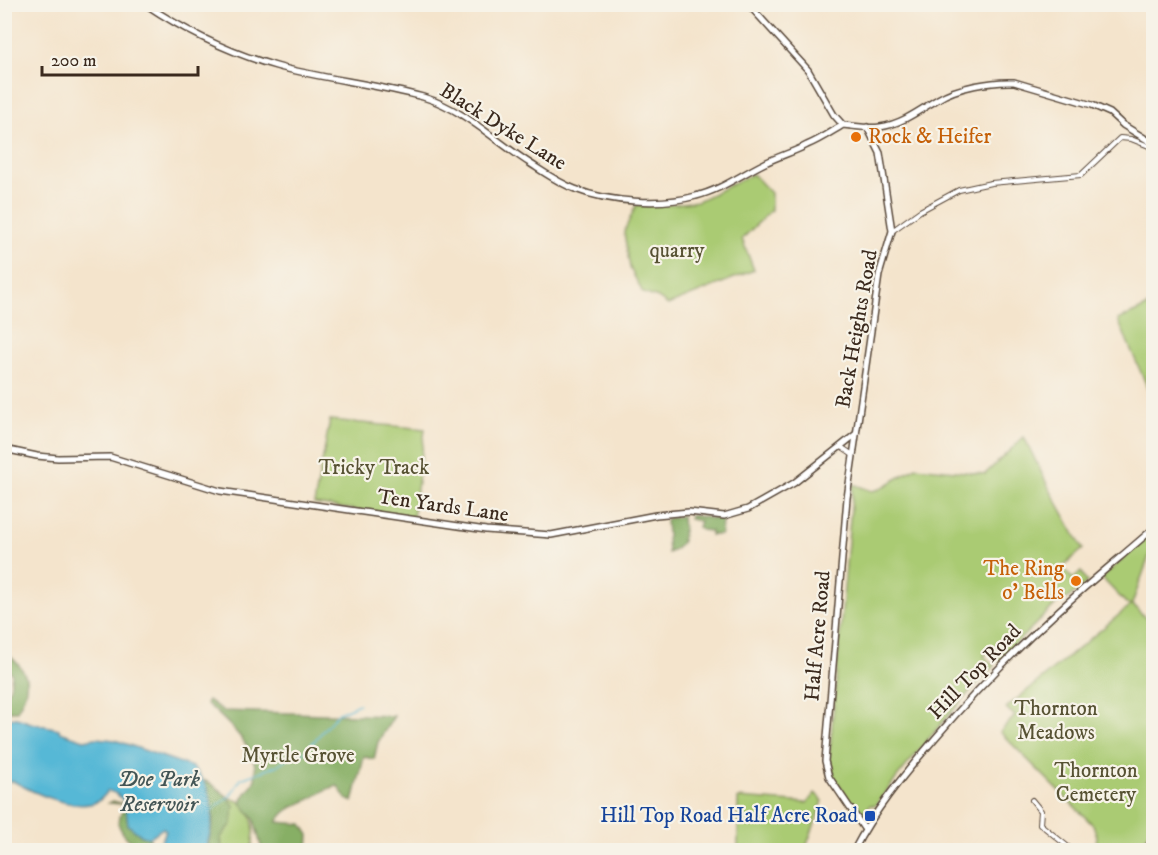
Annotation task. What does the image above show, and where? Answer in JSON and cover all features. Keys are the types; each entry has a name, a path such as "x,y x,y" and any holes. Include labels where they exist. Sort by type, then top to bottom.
{"main road":[{"path":"1146,850 1154,837"}],"street":[{"name":"Black Dyke Lane","path":"145,4 198,34 244,56 278,66 391,89 438,102 556,180 575,189 624,199 669,201 696,196 809,145 843,125"},
{"path":"748,4 808,70 834,115 843,125 878,127 893,124 939,98 964,89 1001,81 1014,82 1092,105 1110,113 1154,146"},
{"path":"867,127 880,153 892,231 920,211 959,190 991,183 1081,175 1120,138 1154,146"},
{"name":"Back Heights Road","path":"856,434 879,275 892,231"},
{"name":"Ten Yards Lane","path":"4,449 48,457 110,457 220,491 538,536 566,534 674,513 689,512 713,516 735,514 782,492 856,434"},
{"name":"Half Acre Road","path":"856,434 836,608 825,761 830,777 865,830"},
{"path":"841,447 853,455"},
{"name":"Hill Top Road","path":"854,850 865,830 907,771 995,673 1053,615 1154,528"},
{"path":"1032,800 1041,811 1040,824 1072,850"}],"green space":[{"name":"quarry","path":"753,174 771,193 771,210 742,239 754,270 668,305 658,298 643,293 630,268 624,232 636,205 659,206 698,201"},
{"path":"1153,304 1153,400 1118,320"},
{"name":"Tricky Track","path":"330,420 425,429 413,518 314,504"},
{"path":"1024,437 1083,549 1062,567 1073,579 1081,572 1087,582 1063,602 1060,600 998,661 988,652 984,656 994,666 932,734 875,806 870,805 861,818 834,777 829,762 853,484 872,491 880,489 916,467 985,474"},
{"path":"690,515 722,520 721,535 711,535 711,531 701,530 698,527 700,521 689,519"},
{"path":"682,516 683,539 678,547 668,553 666,519"},
{"path":"1153,531 1153,545 1132,604 1154,627 1153,826 1138,850 1095,850 1097,836 1093,825 1000,732 1015,716 1006,708 1131,605 1126,603 1102,578"},
{"path":"4,651 19,665 26,678 25,693 17,711 5,711 5,694 10,688 12,674 5,665"},
{"name":"Myrtle Grove","path":"208,700 223,711 394,716 378,742 374,759 364,757 353,802 346,799 338,786 333,787 291,808 277,822 302,824 309,835 308,850 262,850 254,819 241,803 255,779 253,757 240,736 206,703"},
{"path":"203,780 245,806 254,831 251,850 205,850 211,797"},
{"path":"203,780 220,791 234,805 232,824 221,837 222,848 226,850 209,850 213,809"},
{"path":"815,793 823,801 805,850 738,850 738,798 807,803"},
{"path":"113,801 126,805 128,825 142,836 149,838 152,844 136,844 127,838 118,823 123,808 122,804 109,803"}],"water":[{"name":"Doe Park Reservoir","path":"5,717 59,729 60,732 84,740 96,738 115,740 192,767 206,785 212,806 211,828 205,850 163,847 161,841 166,831 163,828 149,838 142,836 128,825 124,803 114,793 108,791 98,801 89,804 67,803 13,781 5,783"}],"waterway":[{"path":"212,810 230,796 241,779 276,766 293,754 305,752 337,714 359,704"}],"place":[{"name":"Rock & Heifer","path":"856,137"},
{"name":"The Ring o' Bells","path":"1076,581"},
{"name":"Hill Top Road Half Acre Road","path":"870,816"}],"park label":[{"name":"Thornton Meadows","path":"1056,721"},
{"name":"Thornton Cemetery","path":"1096,783"}]}
